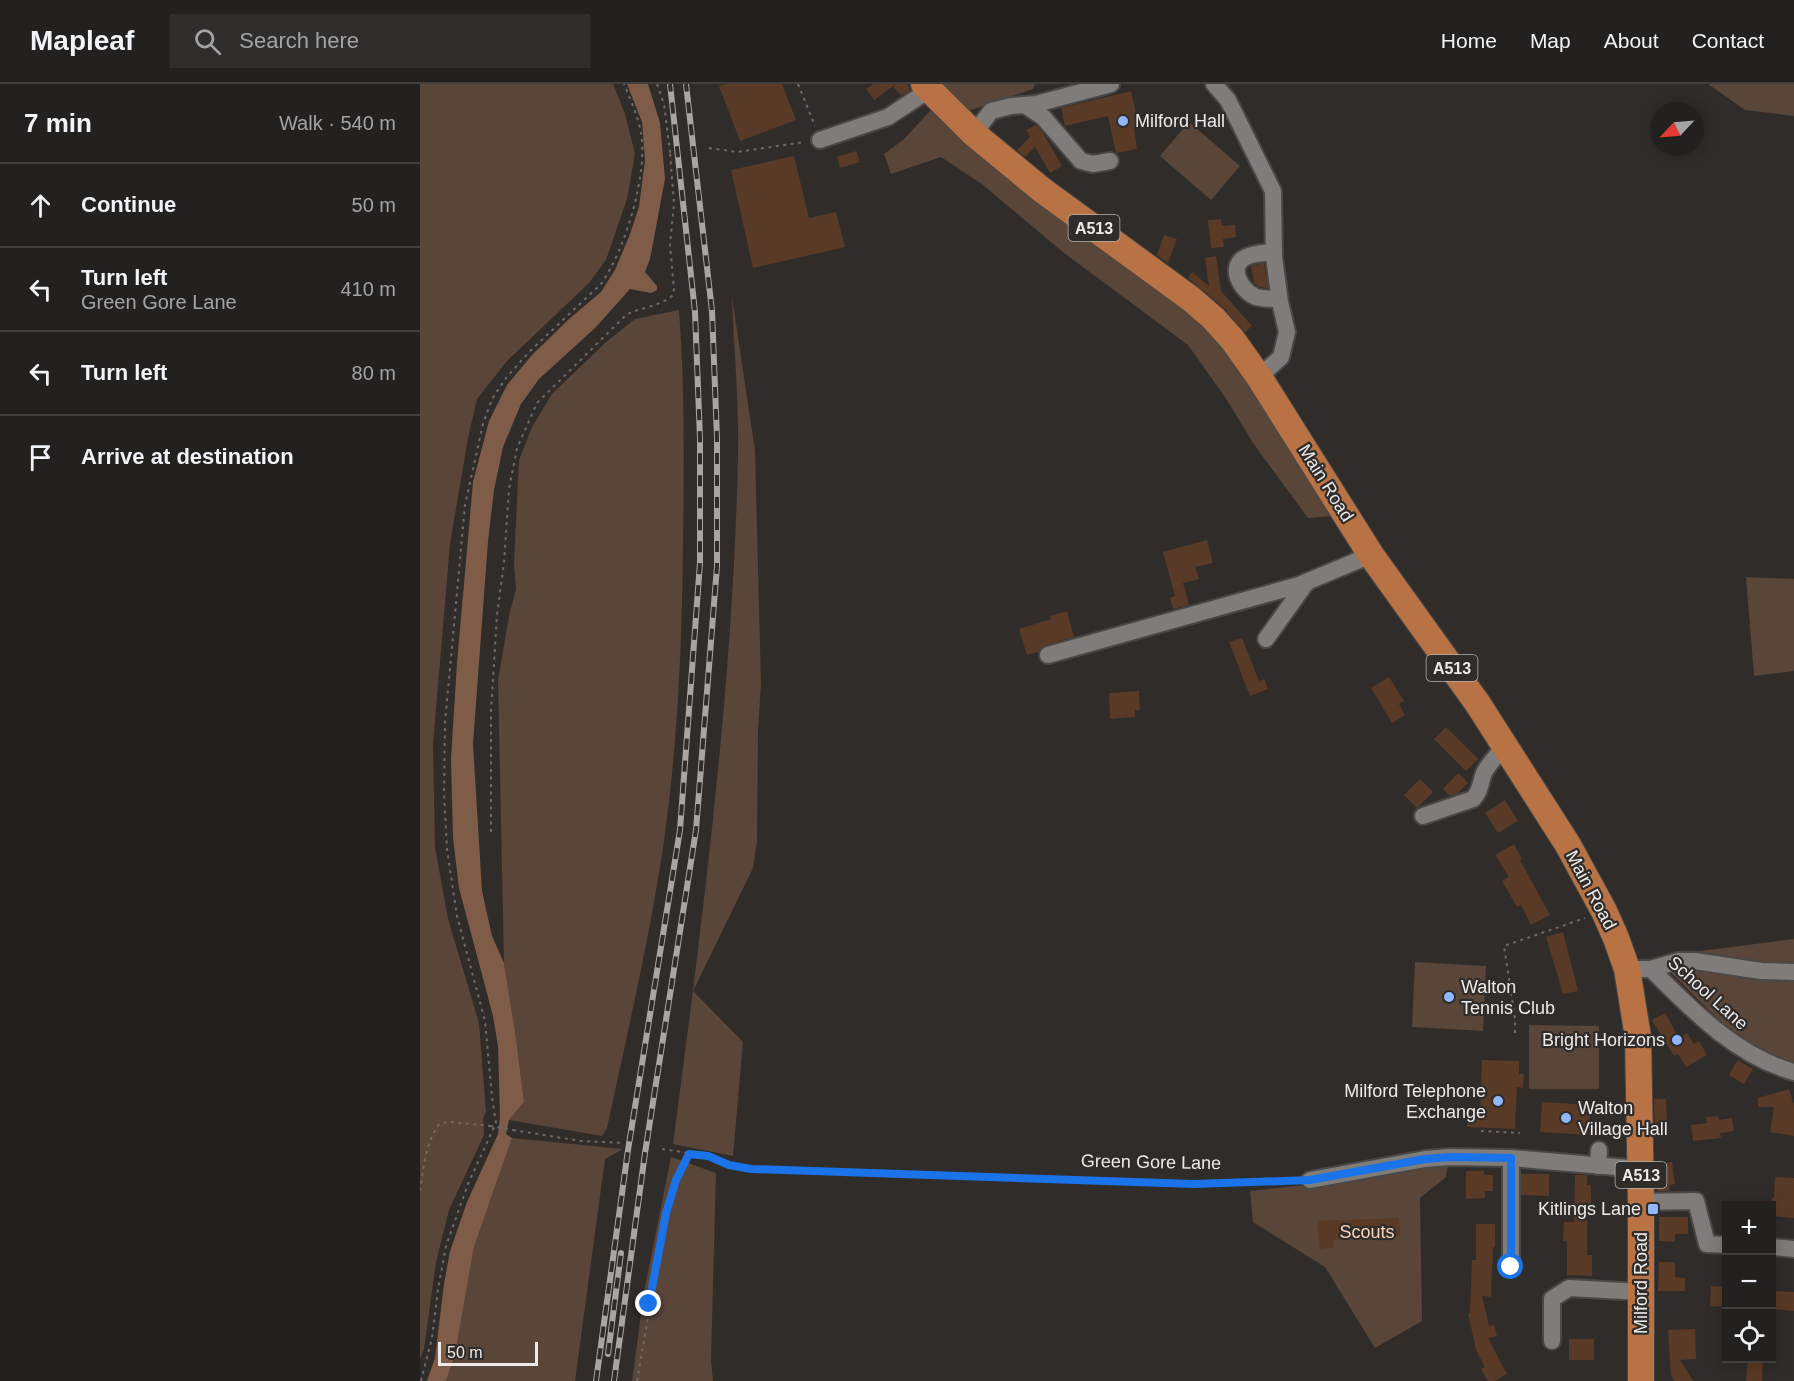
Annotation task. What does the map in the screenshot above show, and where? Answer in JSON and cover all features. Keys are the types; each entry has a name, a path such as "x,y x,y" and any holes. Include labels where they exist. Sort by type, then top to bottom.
{"highway":[{"name":"Main Road","path":"926,87 974,134 1042,190 1191,299 1232,339 1259,377 1371,555 1478,704 1568,846 1639,969"},
{"name":"Milford Road","path":"1639,969 1641,1381"}],"street":[{"path":"974,134 991,111 1011,106 1036,104 1112,84"},
{"path":"1214,84 1228,100 1272,191 1274,252 1279,299 1287,332 1281,357 1259,377"},
{"path":"820,140 888,117 926,87"},
{"path":"1025,105 1043,117 1082,161 1093,164 1110,161"},
{"path":"1274,252 1246,257 1239,262 1237,270 1242,285 1254,296 1279,299"},
{"path":"1048,655 1306,583 1371,555"},
{"path":"1266,639 1306,583"},
{"path":"1423,816 1473,799 1478,794 1482,776 1505,746"},
{"path":"1639,969 1678,961 1695,961 1761,971 1794,972"},
{"name":"School Lane","path":"1639,969 1741,1048 1777,1068 1794,1072"},
{"path":"1310,1180 1425,1159 1479,1156 1598,1158 1640,1169"},
{"path":"1511,1158 1511,1267"},
{"path":"1641,1202 1696,1201 1707,1244 1722,1245"},
{"path":"1776,1247 1794,1249"},
{"path":"1552,1341 1552,1299 1569,1288 1642,1292"}],"path":[{"path":"421,1381 432,1338 446,1246 464,1194 496,1123 485,1021 457,916 447,849 444,793 446,711 465,505 483,424 492,399 506,378 529,352 601,284 610,272 623,238 639,187 641,157 641,133 624,84"},
{"path":"491,832 491,711 495,647 509,489 517,448 537,403 557,381 626,315 638,309 655,306 672,296 674,290 670,244 674,204 672,152 664,104 657,84"},
{"path":"709,148 737,152 820,140 798,84"},
{"path":"1515,1033 1504,946 1604,911"},
{"path":"420,1191 426,1151 432,1134 440,1123 490,1126 581,1140 624,1143"},
{"path":"1480,1131 1520,1133"},
{"name":"Green Gore Lane","path":"662,1149 708,1156 729,1165 751,1169 1194,1184 1310,1180"},
{"path":"637,1381 666,1213 676,1180 689,1154"}],"green space":[{"path":"420,84 613,84 625,114 635,154 627,199 606,260 589,283 507,361 477,399 468,438 450,544 433,744 435,847 448,919 479,1023 486,1112 483,1118 484,1135 449,1210 436,1262 424,1349 420,1359"},
{"path":"935,84 1035,84 1033,89 962,113"},
{"path":"1708,84 1794,84 1794,116 1745,110"},
{"path":"932,109 1211,330 1245,374 1333,516 1308,518 1253,443 1227,400 1188,345 1064,253 983,185 941,157 891,174 884,154 903,140"},
{"path":"1189,122 1240,166 1211,200 1160,156"},
{"path":"732,297 755,451 761,683 757,841 753,868 693,991 743,1042 733,1156 673,1144 715,801 730,629 738,456"},
{"path":"679,310 684,456 683,545 680,654 673,762 665,834 646,945 607,1128 602,1136 509,1120 524,1102 504,963 498,680 516,589 514,563 519,460 532,427 552,394 605,343 635,319"},
{"path":"1746,577 1794,579 1794,671 1754,676"},
{"path":"1794,939 1794,1064 1777,1061 1730,1031 1655,957"},
{"name":"Walton Tennis Club","path":"1415,962 1486,966 1483,1031 1412,1027"},
{"name":"Walton Tennis Club","path":"1529,1025 1599,1026 1599,1089 1529,1089"},
{"path":"512,1138 623,1149 605,1159 575,1381 446,1381 455,1355 474,1247"},
{"path":"671,1157 716,1173 711,1360 713,1381 632,1381 644,1292"},
{"name":"Scouts","path":"1448,1164 1446,1177 1420,1198 1422,1321 1375,1348 1325,1267 1253,1222 1250,1191 1351,1180"}],"shaded area":[{"path":"627,84 648,84 660,123 665,179 650,259 645,272 657,286 657,290 651,293 630,289 595,328 539,379 521,404 503,447 494,490 473,744 482,891 492,936 504,963 524,1102 509,1120 506,1134 512,1138 474,1247 455,1355 446,1381 427,1381 435,1358 450,1251 467,1202 498,1134 500,1117 498,1046 493,1016 459,888 453,838 451,759 473,482 489,421 507,385 532,355 601,292 615,270 630,234 639,207 645,160 642,122"}],"building":[{"path":"725,84 782,84 796,120 740,141 719,86"},
{"path":"873,84 908,84 910,90 901,96 893,86 874,100 866,89"},
{"name":"Milford Hall","path":"1131,91 1139,127 1134,128 1137,149 1116,153 1108,116 1065,126 1061,108"},
{"path":"1036,125 1062,166 1050,173 1035,147 1025,157 1017,150 1030,137 1026,130"},
{"path":"856,151 860,162 840,168 837,157"},
{"path":"794,156 809,218 836,212 845,247 753,268 731,170"},
{"path":"1221,219 1222,226 1235,225 1236,237 1223,239 1224,247 1211,248 1208,220"},
{"path":"1164,235 1177,239 1168,263 1157,255"},
{"path":"1216,256 1221,291 1252,326 1245,332 1223,307 1188,278 1192,272 1209,286 1205,258"},
{"path":"1264,263 1268,288 1254,283 1251,266"},
{"path":"1207,540 1213,563 1195,567 1199,579 1183,583 1189,605 1173,609 1170,598 1175,596 1163,552"},
{"path":"1067,611 1074,637 1045,645 1038,652 1027,655 1019,629 1051,619 1050,616"},
{"path":"1242,638 1259,681 1264,679 1268,689 1250,696 1229,642"},
{"path":"1389,677 1404,701 1399,704 1405,715 1392,723 1371,688"},
{"path":"1139,691 1140,710 1135,710 1135,717 1110,719 1109,693"},
{"path":"1446,727 1478,759 1466,771 1434,739"},
{"path":"1458,773 1468,783 1458,793 1450,796 1443,789"},
{"path":"1420,779 1433,792 1417,808 1404,795"},
{"path":"1505,800 1518,821 1498,833 1485,813"},
{"path":"1514,844 1522,859 1520,860 1550,915 1531,925 1521,905 1517,907 1502,881 1509,877 1495,855"},
{"path":"1563,932 1578,991 1563,994 1546,937"},
{"name":"Bright Horizons","path":"1665,1013 1679,1038 1687,1033 1694,1044 1699,1041 1707,1055 1686,1067 1678,1054 1674,1056 1652,1020"},
{"name":"Milford Telephone Exchange","path":"1482,1060 1519,1061 1519,1074 1524,1074 1523,1088 1517,1087 1515,1129 1467,1127 1467,1114 1480,1115"},
{"path":"1738,1060 1753,1069 1744,1084 1729,1075"},
{"path":"1789,1089 1794,1105 1794,1136 1770,1132 1774,1107 1758,1107 1758,1098"},
{"path":"1654,1099 1666,1099 1667,1131 1655,1131"},
{"name":"Walton Village Hall","path":"1542,1102 1591,1105 1589,1135 1540,1132"},
{"path":"1718,1116 1719,1120 1732,1118 1734,1131 1720,1133 1721,1138 1693,1141 1691,1125 1707,1123 1706,1117"},
{"path":"1672,1162 1675,1184 1669,1185 1670,1191 1657,1191 1655,1164"},
{"path":"1466,1171 1484,1171 1484,1175 1493,1175 1493,1191 1485,1191 1485,1198 1466,1199"},
{"path":"1521,1174 1549,1174 1549,1196 1521,1195"},
{"path":"1575,1175 1587,1175 1587,1185 1591,1185 1591,1206 1587,1206 1587,1255 1592,1255 1592,1276 1567,1275 1567,1241 1563,1241 1564,1222 1574,1222"},
{"path":"1775,1177 1794,1178 1794,1218 1776,1216 1776,1201 1772,1201"},
{"path":"1659,1217 1688,1217 1688,1234 1675,1234 1675,1242 1659,1241"},
{"path":"1399,1218 1400,1236 1333,1240 1334,1247 1320,1249 1317,1221"},
{"path":"1476,1224 1495,1224 1491,1297 1482,1296 1489,1326 1494,1325 1497,1336 1488,1338 1507,1374 1495,1381 1488,1381 1481,1369 1485,1367 1476,1350 1468,1313 1470,1313 1472,1260 1476,1260"},
{"path":"1659,1262 1675,1262 1675,1277 1685,1278 1685,1291 1658,1291"},
{"path":"1711,1286 1722,1287 1722,1307 1710,1306"},
{"path":"1776,1291 1794,1292 1794,1311 1776,1309"},
{"path":"1695,1329 1696,1359 1680,1360 1693,1381 1674,1381 1671,1375 1668,1330"},
{"path":"1569,1339 1594,1339 1594,1360 1569,1360"},
{"path":"1748,1363 1763,1363 1762,1381 1746,1381"}],"railway":[{"path":"596,1381 628,1150 680,830 700,563 700,439 695,312 670,84"},
{"path":"614,1381 645,1153 696,830 717,566 717,438 712,311 686,84"},
{"path":"608,1354 621,1253"}],"place":[{"name":"Milford Hall","path":"1123,121"},
{"name":"Walton Tennis Club","path":"1449,997"},
{"name":"Bright Horizons","path":"1677,1040"},
{"name":"Milford Telephone Exchange","path":"1498,1101"},
{"name":"Walton Village Hall","path":"1566,1118"},
{"name":"Kitlings Lane","path":"1653,1209"}],"route":[{"path":"649,1304 666,1213 676,1180 689,1154 708,1156 729,1165 751,1169 1194,1184 1310,1180 1425,1159 1479,1156 1511,1158 1511,1267"}]}
